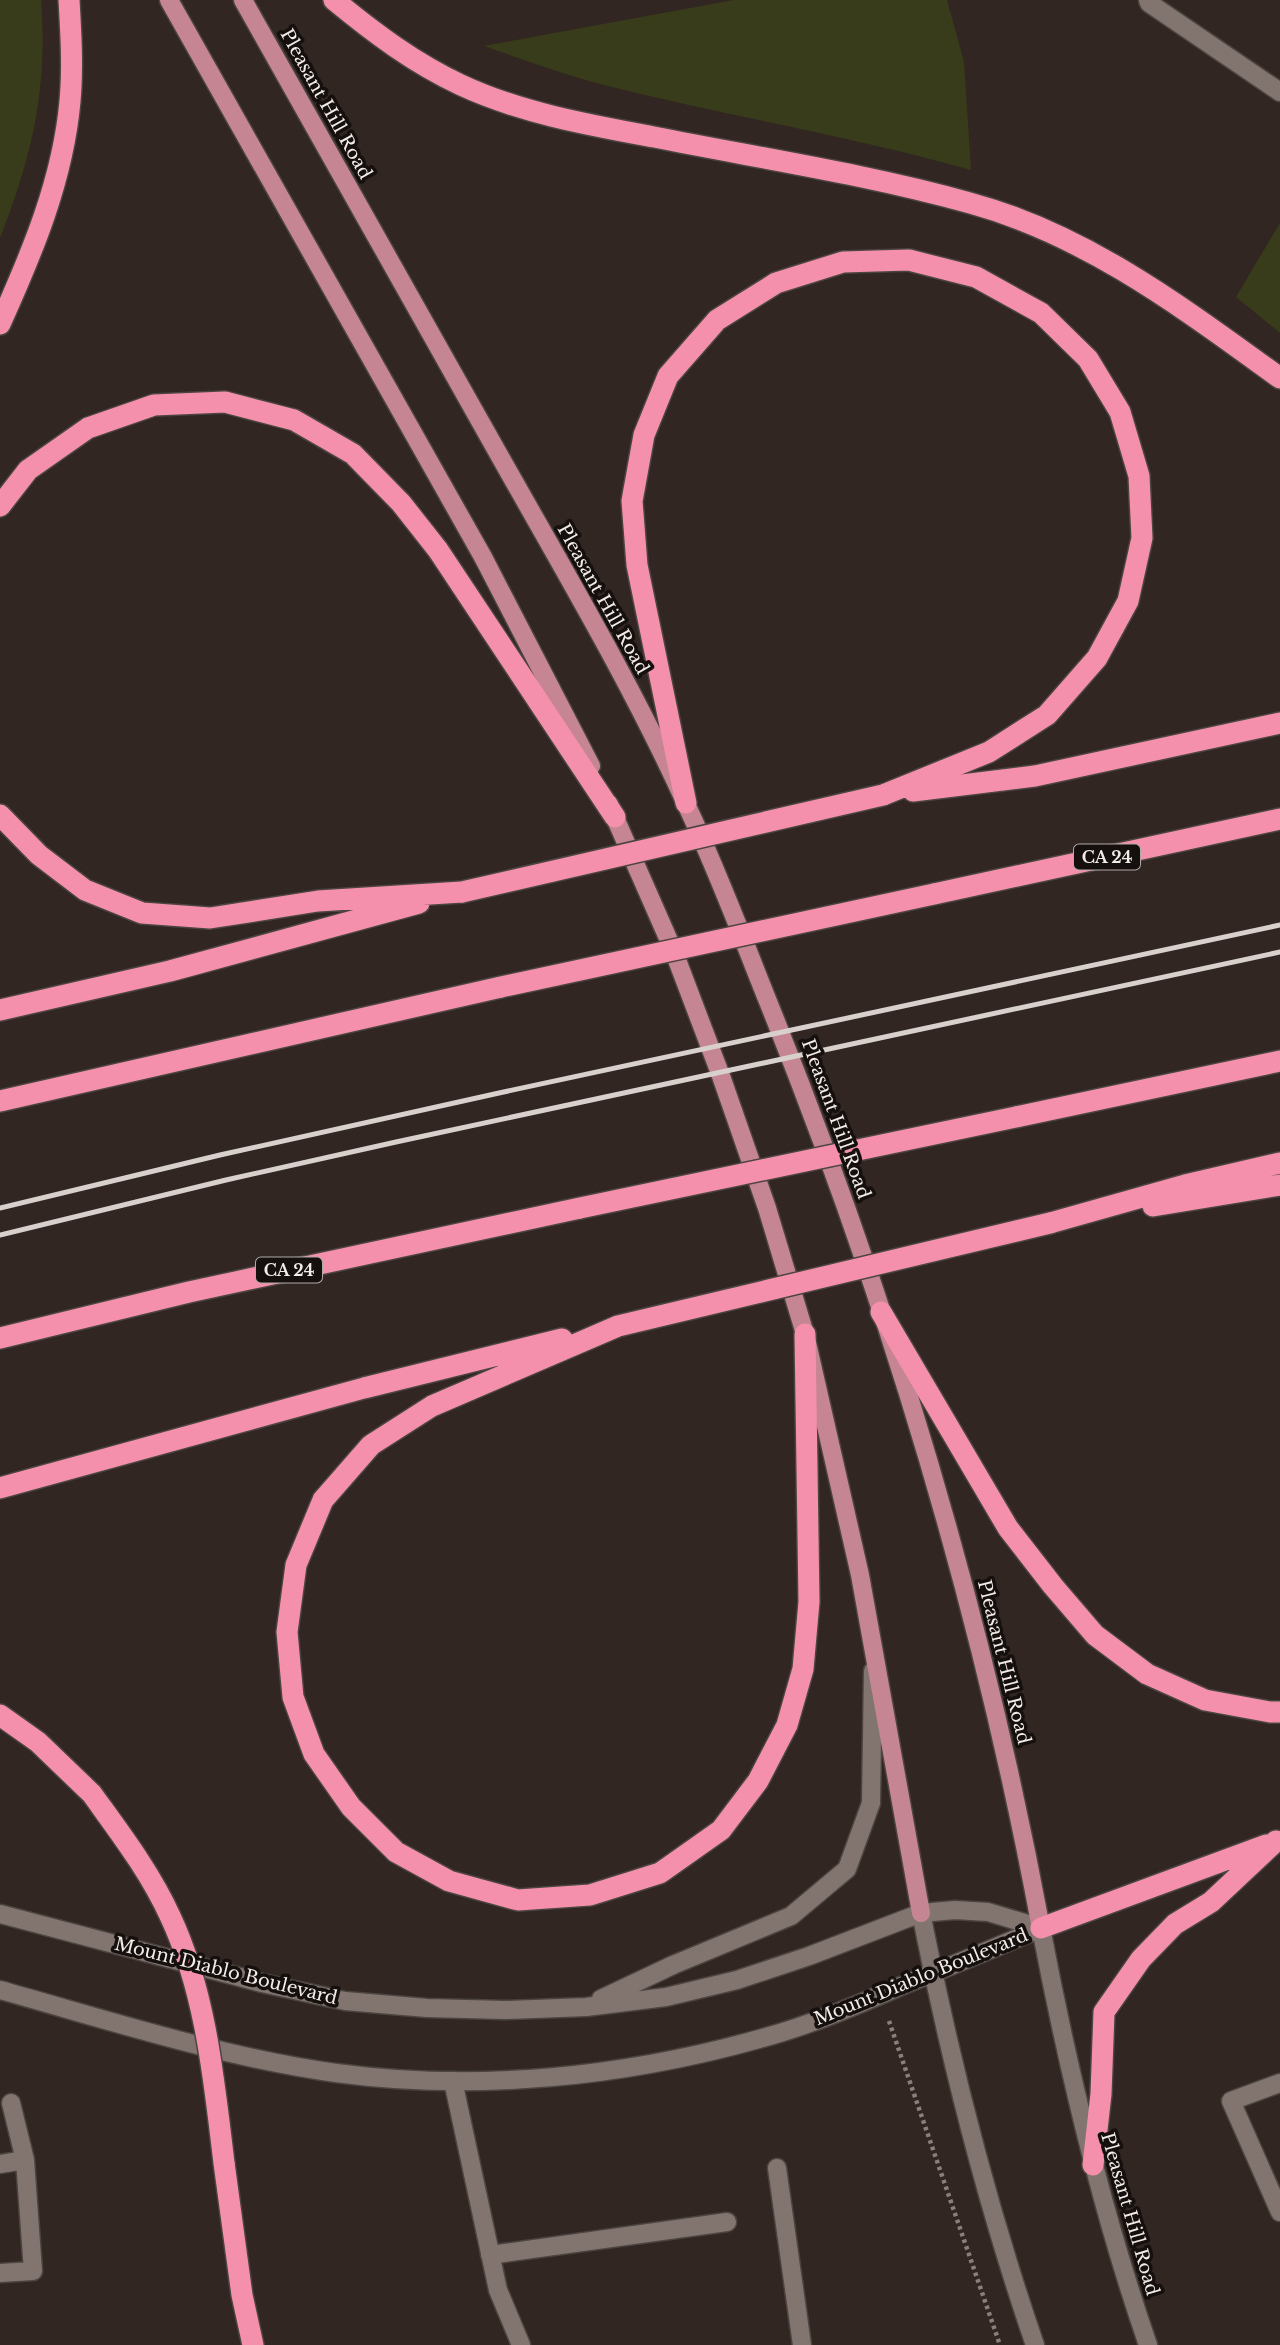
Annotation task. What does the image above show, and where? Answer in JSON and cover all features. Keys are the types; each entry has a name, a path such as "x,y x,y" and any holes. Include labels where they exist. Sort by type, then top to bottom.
{"highway":[{"path":"0,324 34,248 57,174 70,102 72,47 69,0"},
{"path":"334,0 412,59 462,86 524,108 583,123 880,181 971,203 1043,229 1109,261 1184,309 1280,378"},
{"path":"686,803 637,565 632,501 644,435 668,376 717,320 776,283 843,262 909,260 976,276 1041,313 1087,359 1120,412 1139,476 1142,538 1128,601 1097,657 1047,715 989,752 883,795"},
{"path":"0,506 28,471 88,429 154,405 225,402 293,420 352,454 401,503 438,550 615,817"},
{"path":"0,1010 170,971 462,891 883,795 1035,776 1280,723"},
{"path":"0,815 39,855 85,890 142,913 210,918 318,901 462,891"},
{"name":"CA 24","path":"0,1101 501,987 1280,820"},
{"name":"CA 24","path":"0,1338 213,1287 1280,1061"},
{"path":"0,1488 351,1391 1050,1223 1185,1185 1280,1163"},
{"path":"1050,1223 1280,1185"},
{"path":"881,1312 1008,1528 1095,1634 1147,1674 1206,1700 1280,1712"},
{"path":"618,1326 432,1406 371,1445 323,1500 296,1565 287,1632 293,1697 314,1754 351,1807 396,1852 449,1881 518,1900 590,1895 660,1873 721,1830 758,1780 787,1725 803,1669 809,1602 805,1334"},
{"path":"0,1715 38,1742 92,1794 137,1857 171,1917 187,1962 205,2032 242,2295 253,2345"},
{"path":"1041,1928 1278,1841"},
{"path":"1093,2165 1101,2094 1104,2012 1141,1959 1175,1924 1211,1902 1278,1841"}],"main road":[{"path":"169,0 483,556 555,692 615,817 674,952 721,1076 767,1209 805,1334 833,1449 873,1646 933,1973 971,2140 999,2238 1035,2345"},
{"name":"Pleasant Hill Road","path":"243,0 610,653 686,803 799,1077 881,1312 938,1495 1023,1828 1059,2024 1093,2165 1123,2273 1148,2345"},
{"path":"1148,0 1280,92"},
{"path":"586,2007 673,1965 791,1916 847,1869 871,1803 873,1646"},
{"name":"Mount Diablo Boulevard","path":"0,1914 262,1983 345,2001 428,2008 505,2010 586,2007 666,1997 737,1980 921,1913 955,1910 988,1912 1041,1928"},
{"name":"Mount Diablo Boulevard","path":"0,1990 246,2056 336,2073 424,2081 511,2081 598,2072 680,2059 762,2039 880,1995 1041,1928"},
{"path":"453,2081 498,2290 521,2345"},
{"path":"1280,2083 1231,2101 1280,2212"},
{"path":"0,2273 33,2271 25,2161 11,2103"},
{"path":"0,2164 25,2161"},
{"path":"776,2168 802,2345"},
{"path":"490,2255 727,2222"}],"path":[{"path":"880,1995 1000,2345"}],"green space":[{"path":"0,0 41,0 43,32 40,93 35,122 21,179 0,238"},
{"path":"734,0 947,0 964,62 971,170 883,147 616,88 484,46"},
{"path":"1280,223 1280,333 1236,297"}],"railway":[{"path":"0,1208 220,1155 499,1093 1280,925"},
{"path":"0,1235 396,1142 1280,952"}]}
